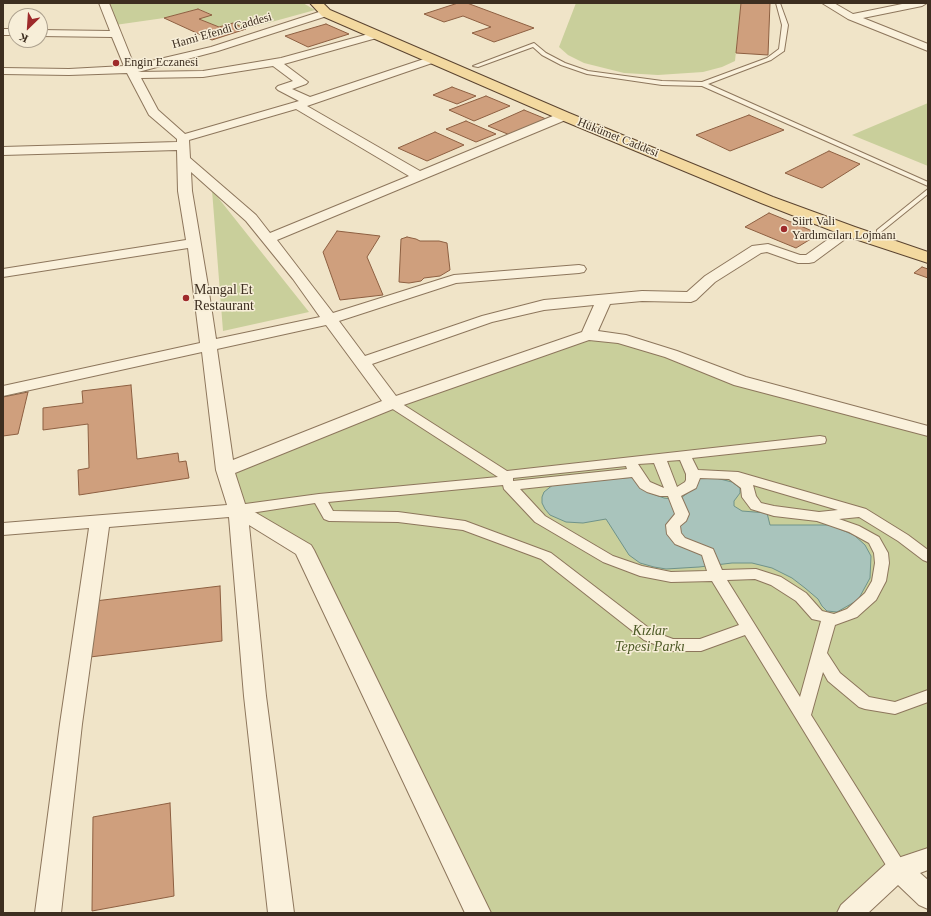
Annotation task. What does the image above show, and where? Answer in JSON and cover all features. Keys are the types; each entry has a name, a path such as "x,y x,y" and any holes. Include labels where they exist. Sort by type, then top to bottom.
{"main road":[{"name":"Hükümet Caddesi","path":"325,6 376,35 564,116 767,200 849,231 928,258"},
{"path":"325,6 339,8 349,14 476,66 777,194 928,248"}],"street":[{"path":"104,3 133,72 152,112 183,148 251,218 330,319 392,403 507,480 540,519 608,559 640,571 671,576 756,574 776,581 801,597 817,615 834,620 852,613 871,596 879,581 882,563 881,553 874,540 854,529 819,517 774,511 756,506 749,497 748,486 732,475"},
{"path":"827,3 852,17 928,48"},
{"path":"852,17 922,3"},
{"name":"Hami Efendi Caddesi","path":"3,71 133,72 214,49 325,6"},
{"path":"48,32 117,34"},
{"path":"133,72 203,74 275,62 376,35"},
{"path":"4,153 183,148 303,103 434,59"},
{"path":"275,62 302,82 282,88 303,103 420,177"},
{"path":"268,239 564,116"},
{"path":"183,148 185,191 210,345 225,470 238,510 255,696 281,913"},
{"path":"362,362 487,319 544,305 642,296 691,297 710,279 758,249 768,248 798,259 809,259 849,231"},
{"path":"3,273 194,243"},
{"path":"3,391 330,319 454,279 579,269"},
{"path":"588,335 604,300"},
{"path":"225,470 392,403 588,335 620,338 671,354 740,381 928,432"},
{"path":"3,529 238,510 319,498 633,466 659,458 820,440"},
{"path":"633,466 645,485 660,492 674,492 686,489 691,485 693,480 693,474 684,455"},
{"path":"659,458 682,514 673,526 674,534 680,541 708,552 716,575 898,869 928,897"},
{"path":"693,474 732,475 861,512 903,538 928,556"},
{"path":"319,498 329,516 398,517 465,526 546,556 649,636 672,645 702,645 748,628"},
{"path":"238,510 304,550 478,913"},
{"path":"819,517 861,512"},
{"path":"48,913 71,724 100,520"},
{"path":"803,716 829,618"},
{"path":"820,654 834,677 865,703 895,708 928,696"},
{"path":"850,913 898,869 928,859"}],"lane":[{"path":"476,66 534,45 544,54 563,64 587,72 662,83 703,84 769,59 782,50 785,25 778,3"},
{"path":"703,84 928,184"},
{"path":"879,231 928,191"}],"green space":[{"path":"106,3 303,3 315,10 246,29 233,23 219,27 199,19 211,14 198,9 164,18 115,25"},
{"path":"576,3 741,3 735,61 722,67 703,72 658,75 624,73 584,63 568,55 559,47"},
{"path":"928,103 928,166 852,135"},
{"path":"212,190 309,312 223,331"},
{"name":"Kızlar Tepesi Parkı","path":"588,335 620,339 740,381 928,431 928,859 850,913 478,913 304,550 238,510 225,470"}],"water":[{"path":"636,477 644,490 664,498 672,499 681,498 694,488 698,478 716,478 732,482 740,488 740,493 734,501 734,506 742,511 767,513 770,525 830,525 854,535 865,545 871,556 870,578 858,600 837,612 827,611 818,599 805,588 792,578 772,568 752,563 732,563 666,569 640,563 629,555 606,519 583,523 566,522 550,515 542,503 544,492 554,484"}],"building":[{"path":"458,3 467,3 534,28 494,42 472,33 491,27 463,16 444,22 424,14"},
{"path":"741,3 770,3 768,55 736,53"},
{"path":"198,9 212,15 199,19 219,27 233,23 246,29 212,40 164,18"},
{"path":"326,24 349,34 308,47 285,36"},
{"path":"452,87 476,96 457,104 433,95"},
{"path":"486,96 510,106 474,121 449,110"},
{"path":"524,110 546,119 510,135 488,126"},
{"path":"749,115 784,130 730,151 696,135"},
{"path":"466,121 496,134 476,142 446,129"},
{"path":"435,132 464,145 427,161 398,148"},
{"path":"829,151 860,164 822,188 785,173"},
{"name":"Siirt Vali Yardımcıları Lojmanı","path":"769,213 819,234 796,248 745,227"},
{"path":"337,231 380,236 367,257 383,295 340,300 323,252"},
{"path":"407,237 420,241 439,241 447,243 450,270 440,276 424,278 421,281 409,283 399,282 401,239"},
{"path":"922,267 928,269 928,278 914,273"},
{"path":"131,385 137,459 178,453 179,462 186,461 189,478 79,495 78,470 89,468 88,424 43,430 43,408 83,403 82,391"},
{"path":"28,392 18,434 3,436 3,397"},
{"path":"220,586 222,641 90,657 95,601"},
{"path":"170,803 174,896 92,911 93,817"}],"place":[{"name":"Engin Eczanesi","path":"116,63"},
{"name":"Siirt Vali Yardımcıları Lojmanı","path":"784,229"},
{"name":"Mangal Et Restaurant","path":"186,298"}]}
